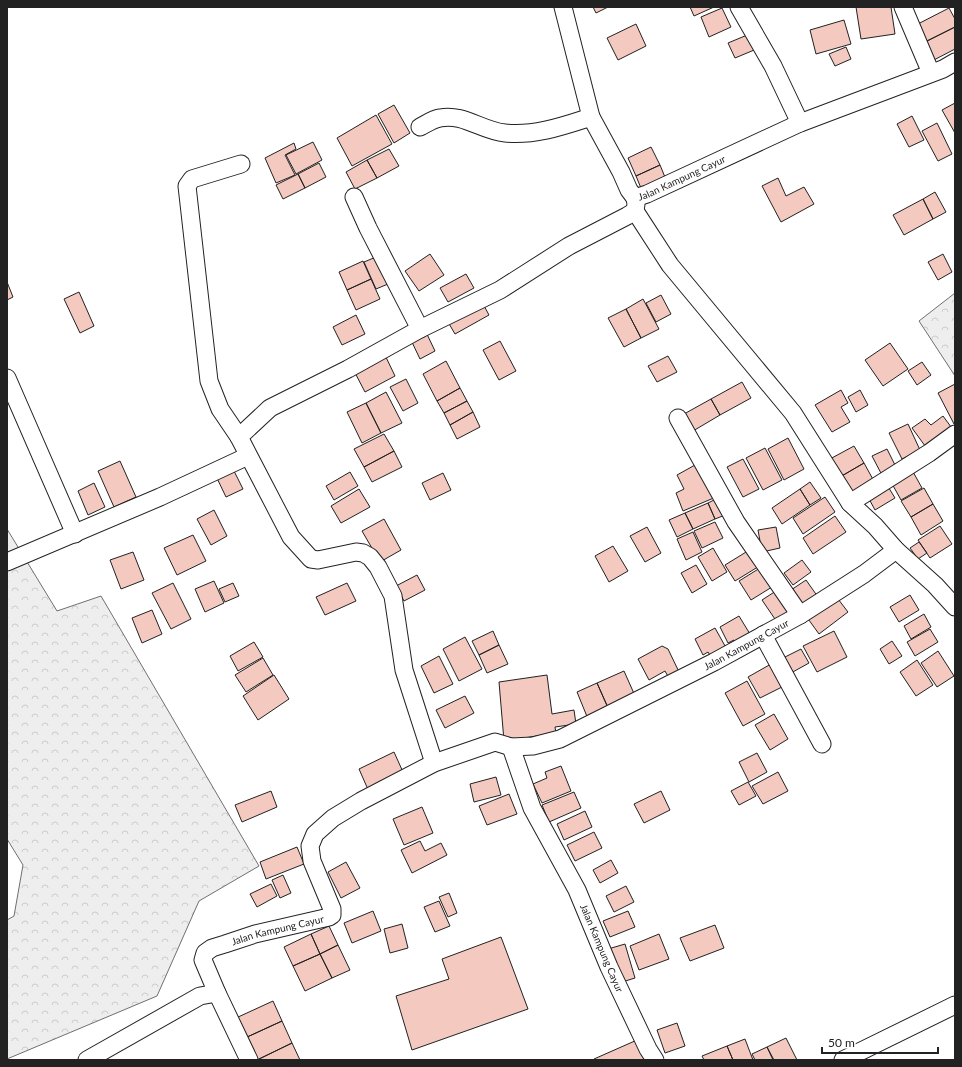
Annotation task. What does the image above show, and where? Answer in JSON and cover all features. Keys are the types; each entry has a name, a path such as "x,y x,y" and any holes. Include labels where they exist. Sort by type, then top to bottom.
{"street":[{"name":"Jalan Kampung Cayur","path":"563,7 592,117 621,172 635,205 647,194 800,123 931,73 955,62"},
{"path":"739,7 773,66 800,123"},
{"path":"903,7 931,73"},
{"path":"420,126 438,118 450,117 463,119 482,127 503,133 526,134 556,129 592,117"},
{"path":"241,164 192,179 187,186 209,382 220,409 239,437 291,537 311,559 323,560 356,552 363,553 370,557 378,567 393,596 404,670 434,763"},
{"path":"354,197 368,228 420,329"},
{"path":"239,437 270,408 348,369 420,329 500,290 569,246 627,216 635,205 670,265 794,413 850,503 875,526 896,550 935,585 955,606"},
{"path":"7,378 75,534"},
{"path":"678,418 736,522 800,615"},
{"path":"850,503 929,453 955,434"},
{"path":"7,562 160,497 248,456"},
{"name":"Jalan Kampung Cayur","path":"217,992 203,960 205,953 212,948 255,934 330,918 332,915 332,909 312,861 310,846 315,834 333,818 361,801 434,763 487,744 495,742 511,747 533,746 560,738 714,662 800,615 864,574 896,550"},
{"path":"763,635 822,744"},
{"name":"Jalan Kampung Cayur","path":"511,747 532,808 577,890 609,967 648,1049 655,1060"},
{"path":"87,1060 200,996 217,992 249,1060"},
{"path":"843,1060 955,1005"}],"green space":[{"path":"955,293 955,376 919,321"},
{"path":"7,529 57,611 101,596 259,866 199,901 157,996 7,1059 7,920 14,916 23,865 7,839"}],"building":[{"path":"593,7 608,7 596,13"},
{"path":"690,7 714,7 694,16"},
{"path":"856,7 891,7 895,34 861,39"},
{"path":"722,8 731,27 709,37 701,17"},
{"path":"949,8 955,19 955,27 923,43 914,26"},
{"path":"844,20 851,44 816,54 810,30"},
{"path":"636,24 646,46 618,60 607,38"},
{"path":"955,27 955,49 932,61 923,43"},
{"path":"752,33 759,48 735,58 728,43"},
{"path":"846,47 851,59 835,66 829,54"},
{"path":"955,103 955,133 942,110"},
{"path":"394,105 410,133 394,143 378,114"},
{"path":"376,115 392,144 352,166 337,138"},
{"path":"912,116 924,140 909,147 897,124"},
{"path":"937,123 952,154 938,161 922,131"},
{"path":"313,142 322,160 296,174 286,155"},
{"path":"294,143 296,149 285,155 295,175 276,183 265,158"},
{"path":"651,147 660,165 636,176 628,158"},
{"path":"389,149 399,166 377,178 367,160"},
{"path":"367,160 377,178 355,189 346,172"},
{"path":"319,163 326,177 305,188 298,174"},
{"path":"660,165 667,182 643,193 636,176"},
{"path":"298,174 305,188 283,199 276,185"},
{"path":"778,178 786,196 804,187 814,204 781,222 762,186"},
{"path":"935,192 946,212 933,219 923,199"},
{"path":"923,199 933,219 904,235 893,215"},
{"path":"430,254 444,275 419,291 405,271"},
{"path":"943,254 952,272 938,280 928,262"},
{"path":"376,257 388,284 376,289 364,262"},
{"path":"363,261 371,279 347,290 339,272"},
{"path":"466,274 474,288 448,302 440,288"},
{"path":"371,279 380,299 356,310 347,290"},
{"path":"7,282 13,297 7,300"},
{"path":"79,292 94,326 80,333 64,299"},
{"path":"661,295 671,314 656,322 646,303"},
{"path":"643,299 659,329 641,338 626,309"},
{"path":"482,302 489,315 455,334 448,322"},
{"path":"626,309 641,338 624,347 608,318"},
{"path":"356,315 365,334 342,345 333,327"},
{"path":"425,330 435,351 420,359 410,338"},
{"path":"500,341 516,371 499,380 483,350"},
{"path":"890,343 908,369 883,386 865,360"},
{"path":"384,353 395,376 365,392 353,369"},
{"path":"668,356 677,372 657,382 648,366"},
{"path":"446,361 460,388 437,401 423,374"},
{"path":"922,362 931,375 917,385 908,371"},
{"path":"406,379 418,403 403,411 390,387"},
{"path":"742,382 751,398 720,415 711,399"},
{"path":"955,384 955,423 954,424 938,393"},
{"path":"460,388 467,401 444,413 437,401"},
{"path":"841,390 848,403 841,407 850,422 832,432 815,405"},
{"path":"860,390 868,405 856,412 848,397"},
{"path":"386,392 402,423 381,433 366,403"},
{"path":"711,399 720,415 693,431 684,414"},
{"path":"467,401 473,412 450,425 444,413"},
{"path":"366,403 381,433 362,443 347,412"},
{"path":"473,412 480,427 457,439 450,425"},
{"path":"943,416 954,431 928,450 912,428 925,419 931,425"},
{"path":"908,424 920,450 902,459 889,433"},
{"path":"384,434 394,451 364,467 354,449"},
{"path":"788,438 804,469 784,480 768,449"},
{"path":"854,446 864,463 840,477 830,459"},
{"path":"765,448 782,480 763,490 746,458"},
{"path":"887,449 897,469 883,477 872,456"},
{"path":"394,451 402,467 372,482 364,467"},
{"path":"743,459 759,489 743,497 727,467"},
{"path":"120,461 136,497 114,507 98,471"},
{"path":"864,463 875,483 851,496 840,477"},
{"path":"695,465 716,497 683,511 676,493 684,489 677,475"},
{"path":"232,467 243,489 226,497 215,474"},
{"path":"912,470 922,488 901,500 891,482"},
{"path":"350,472 358,486 334,500 326,486"},
{"path":"443,473 451,490 430,500 422,483"},
{"path":"810,482 821,498 810,505 800,489"},
{"path":"94,483 105,507 88,515 78,491"},
{"path":"887,485 895,498 875,510 868,497"},
{"path":"924,488 933,504 911,517 901,501"},
{"path":"359,489 370,507 341,523 331,506"},
{"path":"800,489 810,505 782,524 772,508"},
{"path":"825,497 835,512 803,534 793,518"},
{"path":"718,498 725,515 715,519 708,503"},
{"path":"708,503 715,519 693,529 685,513"},
{"path":"933,504 943,521 921,535 911,517"},
{"path":"214,510 227,536 211,545 197,519"},
{"path":"685,513 693,529 677,537 669,520"},
{"path":"835,516 846,532 813,554 803,538"},
{"path":"384,519 401,550 380,562 362,531"},
{"path":"715,522 723,538 702,548 694,531"},
{"path":"940,526 952,544 930,558 918,540"},
{"path":"647,527 661,553 645,562 630,536"},
{"path":"776,527 780,548 762,552 758,530"},
{"path":"693,532 702,552 686,560 677,539"},
{"path":"193,535 206,561 177,575 164,548"},
{"path":"919,542 927,553 918,559 910,548"},
{"path":"613,546 628,571 609,582 595,556"},
{"path":"713,548 727,572 712,581 698,557"},
{"path":"751,549 761,565 735,581 725,565"},
{"path":"133,552 144,580 121,589 110,560"},
{"path":"802,560 811,572 793,585 784,573"},
{"path":"696,565 707,584 692,593 681,573"},
{"path":"760,568 772,587 751,600 739,581"},
{"path":"417,575 425,590 404,601 396,586"},
{"path":"806,580 818,597 803,608 791,590"},
{"path":"214,581 224,603 205,612 195,589"},
{"path":"173,583 191,619 171,629 152,593"},
{"path":"233,583 239,596 225,602 219,589"},
{"path":"347,583 356,601 325,615 316,597"},
{"path":"779,589 796,614 779,625 762,600"},
{"path":"835,595 848,612 819,634 806,616"},
{"path":"910,595 919,610 899,622 890,607"},
{"path":"152,610 162,634 142,643 132,618"},
{"path":"924,614 931,627 911,639 904,626"},
{"path":"739,616 753,639 738,648 734,640 728,643 720,627"},
{"path":"715,628 729,653 714,662 708,652 703,655 695,639"},
{"path":"930,629 938,642 915,656 907,642"},
{"path":"493,631 499,645 479,655 472,641"},
{"path":"834,631 847,657 817,672 803,646"},
{"path":"465,637 482,669 459,681 443,649"},
{"path":"892,641 902,656 889,664 880,649"},
{"path":"254,642 263,657 238,671 230,656"},
{"path":"499,645 508,664 487,673 479,655"},
{"path":"662,646 668,649 680,674 670,680 665,671 649,680 638,659"},
{"path":"801,649 809,663 791,673 783,658"},
{"path":"938,651 954,676 937,687 921,663"},
{"path":"439,656 453,684 434,693 421,666"},
{"path":"263,658 273,675 246,692 235,675"},
{"path":"917,660 933,685 916,696 900,672"},
{"path":"771,664 784,686 760,698 748,677"},
{"path":"624,671 636,698 609,710 597,683"},
{"path":"274,675 289,699 258,720 243,696"},
{"path":"547,675 552,714 574,710 576,724 555,727 556,733 504,741 499,682"},
{"path":"747,681 765,714 743,726 725,693"},
{"path":"597,683 609,710 588,719 577,692"},
{"path":"465,696 474,713 445,728 436,710"},
{"path":"774,714 788,739 770,750 755,725"},
{"path":"394,752 403,772 370,794 359,769"},
{"path":"757,753 767,772 749,782 739,762"},
{"path":"561,766 571,791 542,803 533,784 547,778 545,772"},
{"path":"778,772 788,791 763,804 752,786"},
{"path":"496,777 501,795 474,802 470,784"},
{"path":"748,782 756,796 739,805 731,791"},
{"path":"271,791 277,807 242,822 235,805"},
{"path":"661,791 670,810 644,823 634,804"},
{"path":"574,792 581,808 549,822 542,805"},
{"path":"509,794 517,814 487,825 479,806"},
{"path":"422,807 433,833 404,845 393,819"},
{"path":"585,811 592,827 564,840 557,824"},
{"path":"594,832 602,848 575,861 567,845"},
{"path":"420,841 425,851 441,843 447,855 412,873 401,850"},
{"path":"297,847 304,864 266,879 260,862"},
{"path":"611,860 618,873 600,883 593,870"},
{"path":"346,862 360,888 341,898 328,872"},
{"path":"283,875 291,893 280,898 272,880"},
{"path":"271,884 277,896 257,907 250,894"},
{"path":"626,886 634,902 614,912 606,896"},
{"path":"449,893 457,913 448,917 439,897"},
{"path":"439,901 450,926 435,932 424,907"},
{"path":"373,911 381,931 352,943 344,923"},
{"path":"628,911 635,927 610,937 603,921"},
{"path":"402,924 408,948 390,953 384,929"},
{"path":"715,925 724,948 690,961 680,938"},
{"path":"329,926 338,945 320,954 311,934"},
{"path":"311,934 320,954 293,966 284,947"},
{"path":"659,934 669,959 639,970 630,946"},
{"path":"501,937 528,1009 412,1050 396,996 449,979 442,959"},
{"path":"625,944 635,978 619,983 608,949"},
{"path":"338,945 350,970 332,978 320,954"},
{"path":"320,954 332,978 305,991 293,966"},
{"path":"273,1001 282,1021 245,1038 236,1018"},
{"path":"282,1021 292,1043 257,1060 245,1038"},
{"path":"677,1023 685,1046 665,1053 657,1030"},
{"path":"786,1038 797,1060 774,1060 767,1047"},
{"path":"745,1039 753,1060 733,1060 727,1046"},
{"path":"637,1040 646,1060 594,1059"},
{"path":"292,1043 300,1060 257,1060"},
{"path":"727,1046 733,1060 704,1060 702,1056"},
{"path":"767,1047 773,1060 755,1060 752,1054"}]}
